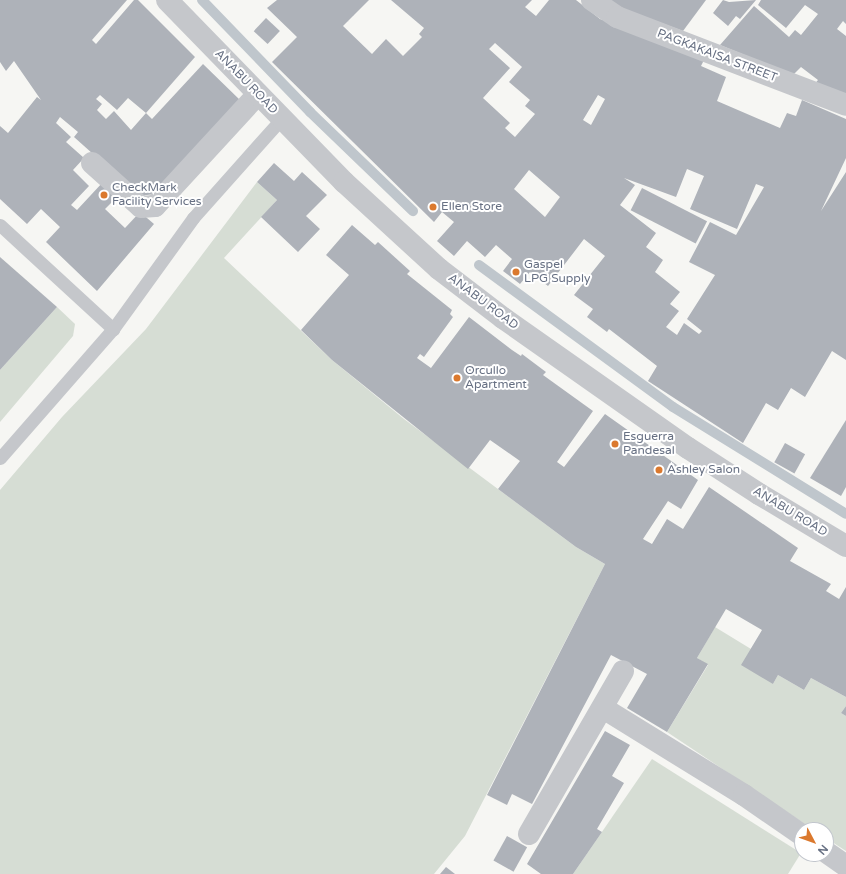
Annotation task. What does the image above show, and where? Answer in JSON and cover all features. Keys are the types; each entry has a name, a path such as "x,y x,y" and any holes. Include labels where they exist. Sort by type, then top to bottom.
{"street":[{"name":"ANABU ROAD","path":"167,0 344,182 439,269 503,318 738,481 846,546"},
{"name":"PAGKAKAISA STREET","path":"592,0 617,17 846,105"},
{"path":"92,163 142,207 155,206 258,94"},
{"path":"529,834 623,671"},
{"path":"603,708 744,795 794,829"},
{"path":"834,858 846,866"}],"lane":[{"path":"0,458 114,329 193,218 282,118"},
{"path":"0,224 114,329"}],"shaded area":[{"path":"257,182 277,200 224,258 332,360 404,419 576,547 605,564 465,836 434,874 0,874 0,490 62,417 146,329"},
{"path":"57,307 75,324 73,336 0,422 0,370"},
{"path":"715,627 751,649 773,684 778,675 804,690 811,678 846,697 846,706 841,713 846,716 846,851 834,843 834,822 802,822 667,732 708,665 697,658"},
{"path":"652,759 794,849 794,862 795,862 788,874 573,874"}],"building":[{"path":"0,0 127,0 92,40 96,44 134,0 138,0 195,57 146,113 152,119 203,64 241,101 154,194 140,196 74,137 78,132 60,117 56,123 71,137 66,142 84,158 73,170 89,186 71,205 77,210 103,182 118,196 105,209 125,228 140,212 154,224 97,291 46,242 60,227 41,209 27,224 0,199 0,126 8,133 37,97 41,100 14,61 6,71 0,62","holes":["100,95 117,110 128,98 146,113 131,130 114,111 106,119 97,110 102,104 96,99"]},
{"path":"277,0 369,0 343,26 372,54 386,39 403,56 422,37 419,34 424,28 391,0 532,0 525,7 536,16 549,0 576,0 600,19 705,58 701,66 726,77 717,101 780,128 787,113 796,116 802,100 846,119 846,158 821,211 846,172 846,360 832,351 805,397 791,388 778,410 766,403 743,443 648,381 657,366 609,329 607,332 587,317 593,309 574,295 605,256 584,239 548,286 530,272 520,284 503,271 512,259 496,245 485,257 467,241 454,256 437,241 454,222 442,212 434,222 272,62 297,37 267,8","holes":["495,43 522,67 509,82 530,100 525,106 535,114 515,137 505,128 510,123 483,98 510,68 489,49","598,95 605,99 591,125 583,120","687,169 704,176 690,209 737,229 756,184 764,187 736,235 710,222 689,262 715,275 687,319 702,331 699,334 684,323 677,335 666,327 679,311 670,304 680,292 655,272 663,260 646,247 656,233 620,205 635,185 624,178 676,197","529,170 560,197 545,217 514,189"]},
{"path":"606,0 706,0 683,31 612,5"},
{"path":"723,0 729,2 756,0 740,19 736,16 728,26 713,13"},
{"path":"761,0 846,0 846,24 843,21 837,29 846,36 846,99 813,86 818,80 801,67 793,75 720,45 754,6 789,37 795,30 801,35 818,14 805,5 786,28 758,5"},
{"path":"266,18 280,31 268,44 254,31"},
{"path":"274,163 294,181 302,172 327,195 306,216 320,229 298,252 261,217 277,200 257,182"},
{"path":"642,188 707,221 696,243 631,210"},
{"path":"352,225 375,245 378,242 410,271 407,274 452,310 450,314 453,317 424,357 420,354 417,358 431,368 469,317 512,350 521,356 522,354 546,372 543,375 593,411 557,462 564,467 605,414 698,480 681,509 668,501 643,539 652,544 667,519 683,529 709,487 798,548 790,561 831,584 826,591 839,599 846,587 846,697 811,678 804,690 778,675 773,684 741,665 762,630 726,609 697,658 708,664 667,732 627,708 647,674 611,655 532,804 512,794 507,805 487,795 605,564 576,547 498,489 520,461 490,440 468,469 332,360 301,330 349,275 326,255"},
{"path":"0,257 57,307 0,370"},
{"path":"846,420 846,487 841,496 810,478"},
{"path":"785,443 805,454 794,473 774,462"},
{"path":"846,706 846,716 841,713"},
{"path":"605,731 630,745 612,776 624,783 597,829 602,832 573,874 541,874 527,864"},
{"path":"507,836 527,847 514,872 493,860"},
{"path":"446,867 455,874 440,874"}],"waterway":[{"path":"202,0 310,112 413,211"},
{"path":"479,265 673,407 846,514"}],"place":[{"name":"CheckMark Facility Services","path":"104,195"},
{"name":"Ellen Store","path":"433,207"},
{"name":"Gaspel LPG Supply","path":"516,272"},
{"name":"Orcullo Apartment","path":"457,378"},
{"name":"Esguerra Pandesal","path":"615,444"},
{"name":"Ashley Salon","path":"659,470"}]}
